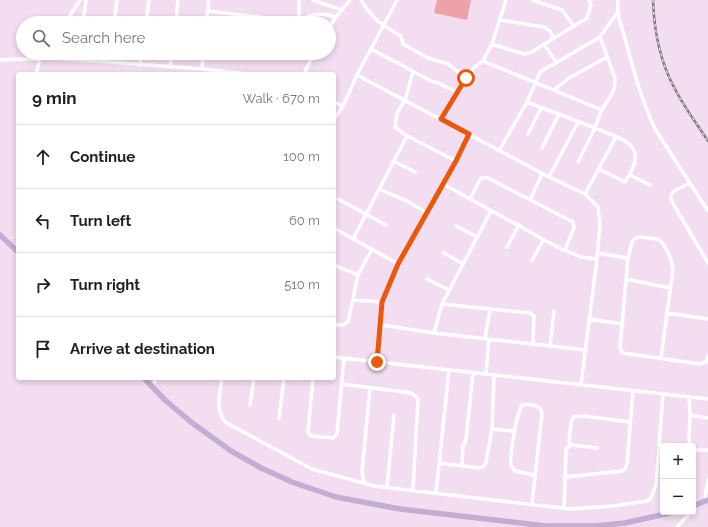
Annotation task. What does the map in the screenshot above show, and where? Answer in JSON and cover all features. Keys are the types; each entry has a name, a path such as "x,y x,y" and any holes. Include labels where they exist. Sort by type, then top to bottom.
{"main road":[{"path":"0,235 16,250"},
{"path":"146,380 165,400 191,422 260,468 292,482 336,497 400,509 546,526 594,526 625,523 661,515"},
{"path":"696,505 708,500"}],"street":[{"path":"70,16 80,0"},
{"path":"84,16 86,0"},
{"path":"115,16 117,0"},
{"path":"147,16 149,0"},
{"path":"177,16 178,0"},
{"path":"207,16 209,0"},
{"path":"299,0 299,16"},
{"path":"313,0 342,10"},
{"path":"336,17 350,0"},
{"path":"361,0 369,13 383,26 401,36 403,44 428,58 448,64 466,78"},
{"path":"336,116 343,106 357,75 397,0"},
{"path":"441,119 466,78 474,67 483,61 492,44 506,0"},
{"path":"532,0 562,10 574,26"},
{"path":"492,44 527,54 588,16 591,5 589,0"},
{"path":"618,0 617,13 636,82 648,115 688,183 708,211"},
{"path":"208,11 246,16"},
{"path":"500,151 527,102 540,72 600,37 617,13"},
{"path":"311,16 317,14 327,14 333,16"},
{"path":"500,20 544,27 550,31 554,38"},
{"path":"578,162 602,110 615,89 616,84 600,37"},
{"path":"544,44 556,62"},
{"path":"371,49 413,72 457,92"},
{"path":"554,90 569,78 607,57"},
{"path":"0,60 16,60"},
{"path":"37,72 40,60"},
{"path":"73,60 230,72"},
{"path":"140,65 141,60"},
{"path":"170,67 171,60"},
{"path":"202,69 203,60"},
{"path":"305,72 310,60"},
{"path":"483,61 602,110"},
{"path":"186,72 187,68"},
{"path":"413,72 404,100 397,113 395,127 407,136 456,161"},
{"path":"357,75 542,174 585,194 598,207 600,223 597,260 581,384"},
{"path":"527,102 616,137 632,145 636,155 635,163 625,182 599,169"},
{"path":"336,103 343,106"},
{"path":"528,134 541,108"},
{"path":"542,148 559,114"},
{"path":"549,177 578,122"},
{"path":"377,362 382,302 398,264 456,161 469,134"},
{"path":"353,239 407,136"},
{"path":"585,194 616,137"},
{"path":"394,161 415,172"},
{"path":"530,200 542,174"},
{"path":"630,175 650,185"},
{"path":"470,199 481,178 485,177 573,222 574,228 565,250"},
{"path":"688,183 673,192 671,196 708,263"},
{"path":"443,184 565,250 581,257 597,260"},
{"path":"379,189 407,201 427,213"},
{"path":"338,199 386,225"},
{"path":"434,333 442,304 492,211"},
{"path":"507,247 519,225"},
{"path":"456,226 478,237"},
{"path":"336,229 398,264"},
{"path":"661,358 673,269 672,261 662,242 658,239 640,237 636,238 632,242 628,258 620,347 622,353 700,364 706,362 708,356"},
{"path":"532,260 544,239"},
{"path":"336,325 342,325 348,322 358,275 372,249"},
{"path":"597,252 628,258"},
{"path":"444,253 463,264"},
{"path":"336,265 358,275"},
{"path":"427,278 449,290"},
{"path":"626,279 670,288"},
{"path":"353,300 382,302"},
{"path":"442,304 530,313 534,316 533,344"},
{"path":"486,373 490,309"},
{"path":"550,346 554,311"},
{"path":"667,314 708,319"},
{"path":"589,319 623,324"},
{"path":"381,325 434,333 586,350"},
{"path":"336,357 708,399"},
{"path":"313,380 307,428 308,434 311,436 333,438 337,434 344,358"},
{"path":"436,493 449,370"},
{"path":"462,465 463,446 466,440 472,373"},
{"path":"439,463 479,468 484,466 492,429 494,375"},
{"path":"153,387 155,380"},
{"path":"222,380 219,408 220,415 228,424 312,469 364,484 564,508 613,506 648,501 651,498 656,485 663,394"},
{"path":"250,405 254,380"},
{"path":"280,418 284,380"},
{"path":"342,384 412,393 418,399 413,490"},
{"path":"364,484 362,472 370,388"},
{"path":"565,477 622,471 625,469 627,464 633,391"},
{"path":"688,397 690,415 690,443"},
{"path":"532,504 534,475 542,414 541,409 538,406 527,404 522,405 518,412 514,431 511,465 515,471 534,475"},
{"path":"387,487 394,415"},
{"path":"690,415 708,418"},
{"path":"571,445 569,442 571,423 574,417 584,416 630,422"},
{"path":"492,429 514,431"},
{"path":"564,508 566,449 571,445 597,448"},
{"path":"696,450 708,450"},
{"path":"708,480 705,496 708,500"},
{"path":"677,527 688,515"}],"shaded area":[{"path":"437,0 471,0 467,20 434,13"}],"railway":[{"path":"653,0 656,34 665,68 682,102 708,141"}],"route":[{"path":"377,362 382,302 398,264 456,161 469,134 441,119 466,78"}]}
